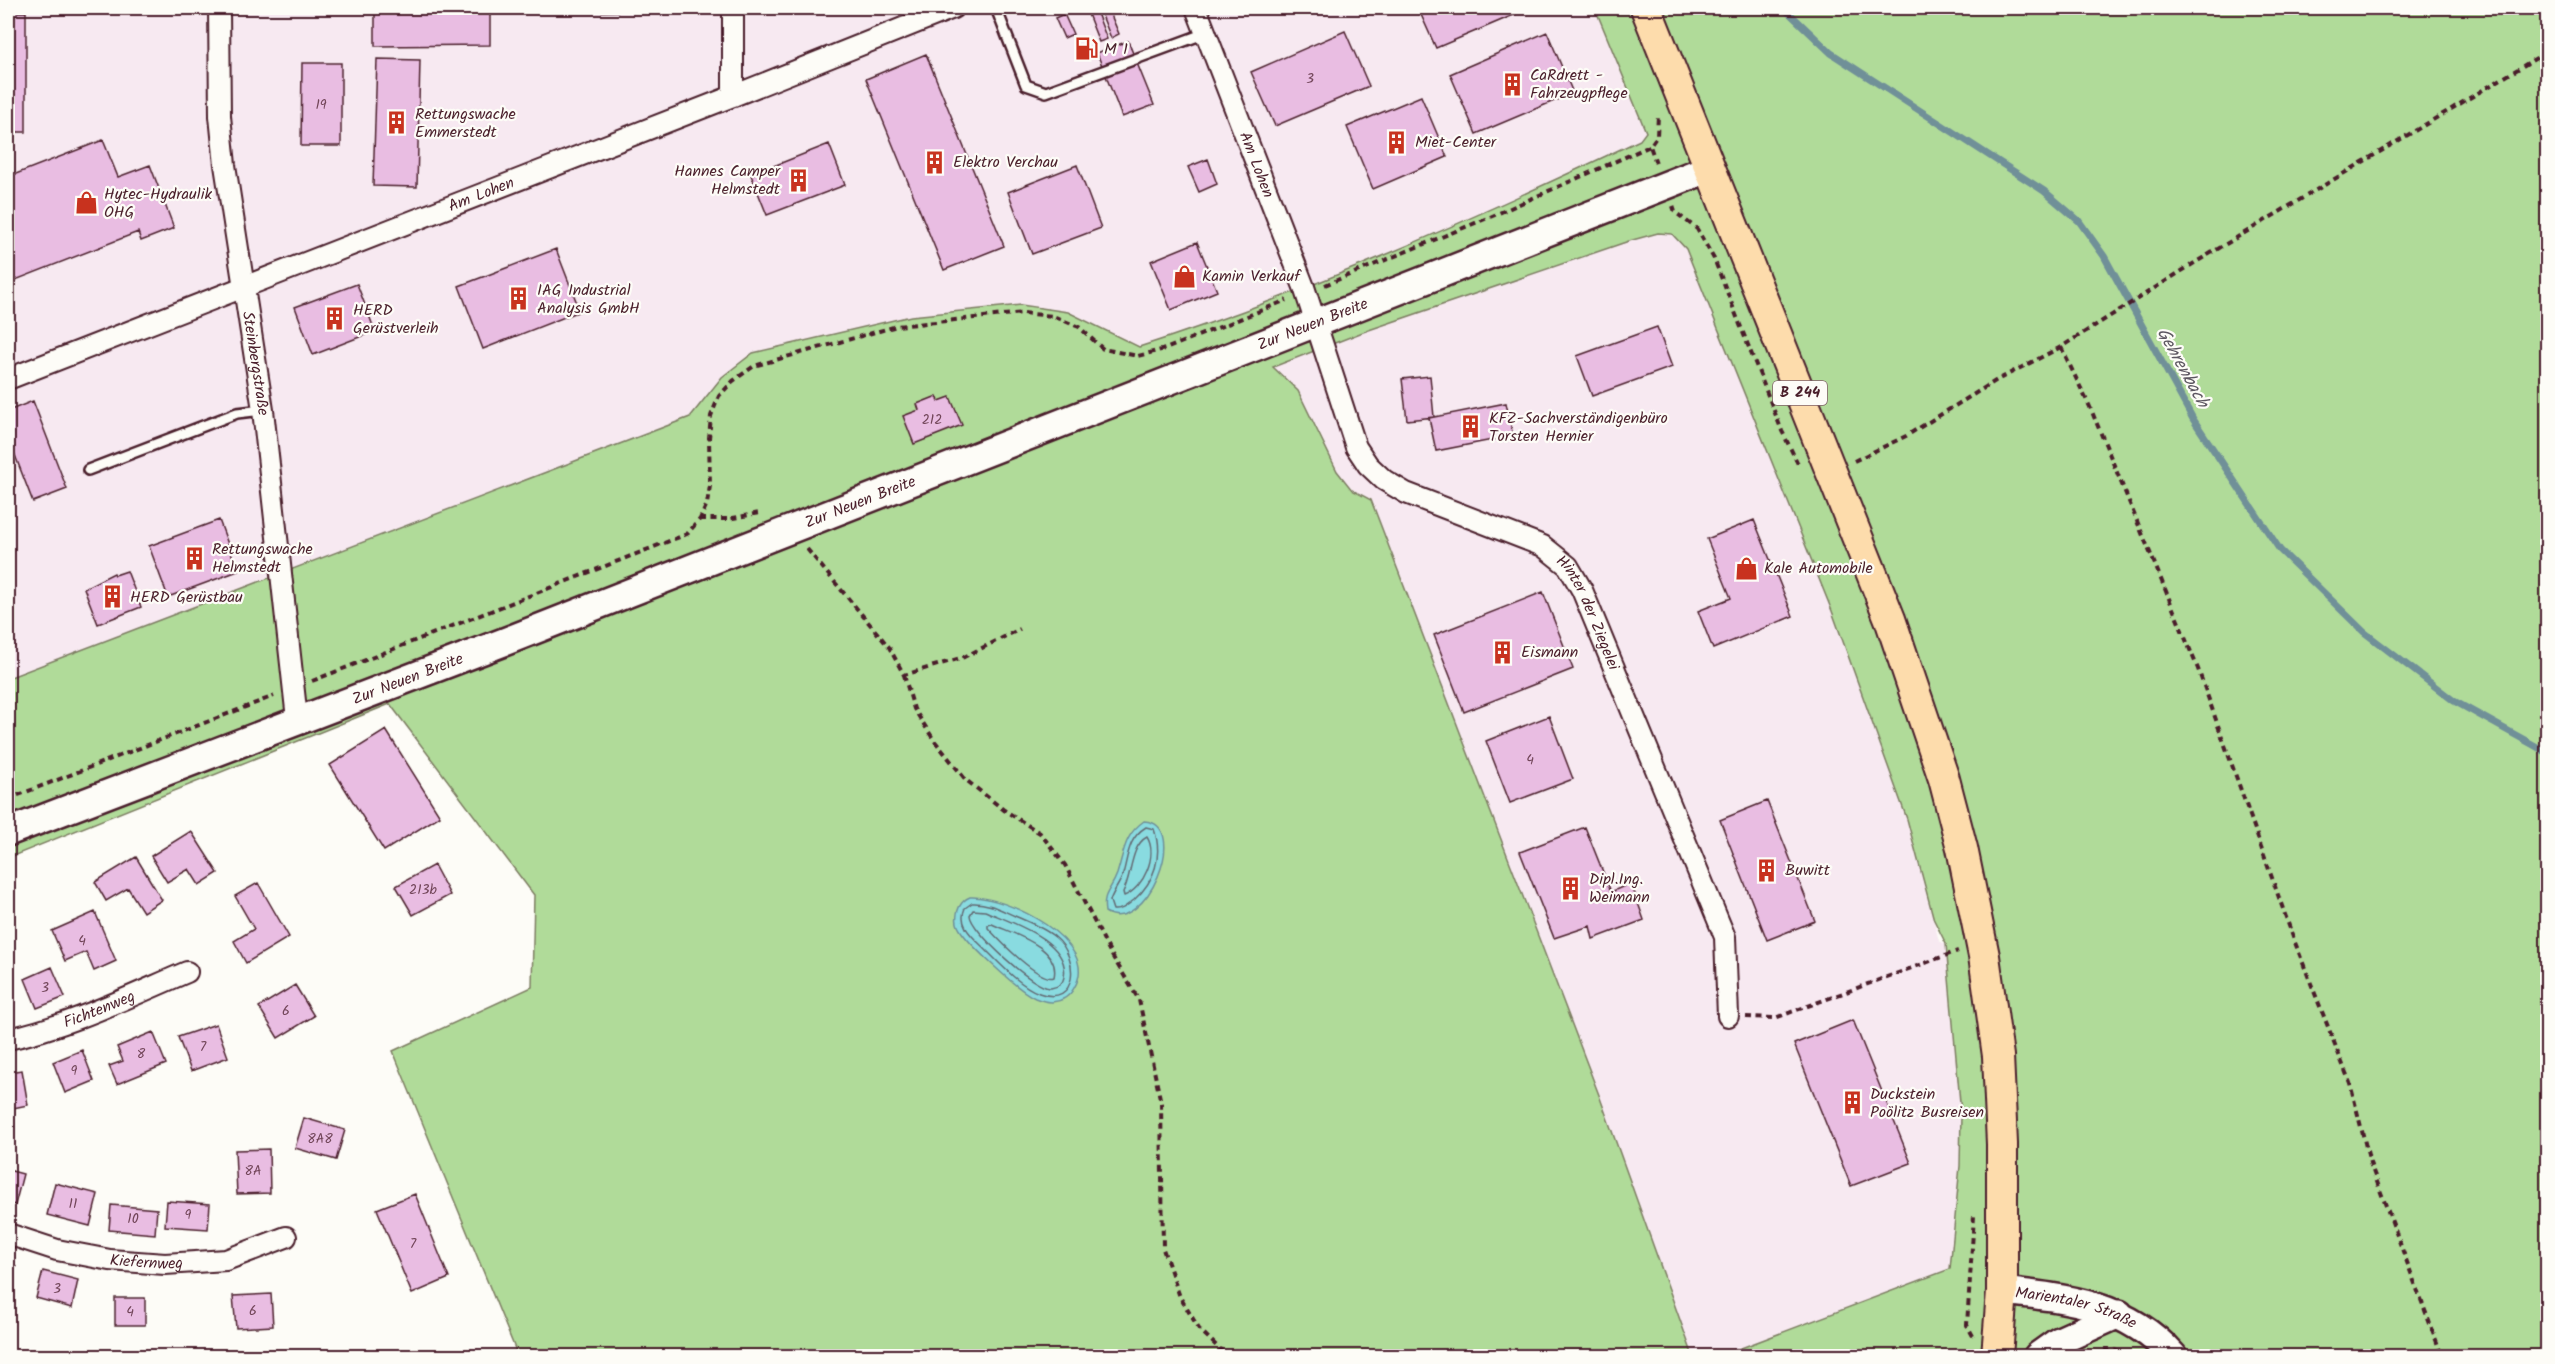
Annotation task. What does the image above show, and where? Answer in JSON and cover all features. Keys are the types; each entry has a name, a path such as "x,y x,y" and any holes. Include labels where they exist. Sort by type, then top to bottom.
{"main road":[{"name":"B 244","path":"1646,8 1832,472 1906,664 1944,779 1975,905 1998,1056 2002,1144 2002,1291 1998,1347"}],"street":[{"name":"Steinbergstraße","path":"219,8 220,116 225,165 263,410 297,719"},
{"path":"733,8 733,96"},
{"name":"Am Lohen","path":"8,379 953,8"},
{"name":"Am Lohen","path":"1196,8 1306,293 1315,322"},
{"name":"Zur Neuen Breite","path":"8,832 297,719 509,640 1710,168"},
{"name":"Hinter der Ziegelei","path":"1315,322 1356,447 1368,465 1384,480 1406,493 1543,546 1568,566 1582,590 1725,937 1728,1017"},
{"name":"Fichtenweg","path":"8,1039 34,1034 187,972"},
{"name":"Kiefernweg","path":"8,1234 57,1250 110,1260 165,1264 226,1260 286,1237"},
{"name":"Marientaler Straße","path":"2002,1291 2092,1305 2119,1314 2139,1326 2173,1356"},
{"path":"2038,1356 2059,1341 2119,1314"}],"lane":[{"path":"996,8 1026,85 1046,92 1206,33"},
{"path":"88,470 237,413 263,410"}],"path":[{"path":"1832,472 1906,436 1997,380 2061,347 2196,262 2547,51"},
{"path":"8,799 687,534 700,519 707,504 710,486 711,416 719,396 754,366 897,326 1023,313 1053,316 1079,327 1103,348 1138,356 1165,349 1490,217 1650,146 1657,136 1660,119 1655,107"},
{"path":"1650,146 1675,212 1697,229 1714,259 1782,431 1801,471"},
{"path":"2061,347 2090,407 2198,669 2294,940 2350,1083 2370,1163 2442,1356"},
{"path":"790,529 889,647 904,675 914,708 934,740 966,780 1004,810 1040,833 1065,865 1111,954 1139,1000 1161,1103 1163,1250 1180,1297 1198,1329 1227,1356"},
{"path":"904,675 964,657 1020,629"},
{"path":"1959,940 1962,961"},
{"path":"1728,1017 1775,1018 1945,954 1962,951"},
{"path":"1974,1214 1967,1325 1973,1336 1998,1347"},
{"path":"2543,1356 2547,1354"}],"shaded area":[{"path":"8,8 1595,8 1646,132 1640,140 1485,213 1326,279 1184,333 1139,347 1068,312 722,377 690,417 8,678"},
{"path":"1658,233 1672,234 1686,249 1832,611 1907,819 1939,941 1946,944 1961,1115 1960,1166 1950,1269 1720,1356 1693,1356 1599,1095 1371,500 1352,490 1337,471 1316,425 1273,367 1363,332"}],"green space":[{"path":"1595,8 2547,8 2547,1356 1720,1356 1950,1269 1960,1166 1961,1114 1946,944 1934,920 1907,819 1832,611 1686,249 1672,234 1658,233 1629,241 1363,332 1273,367 1298,391 1337,471 1352,490 1371,500 1599,1095 1693,1356 518,1356 393,1051 532,987 534,895 390,704 8,858 8,678 690,417 722,377 753,353 911,316 1021,305 1068,312 1139,347 1267,302 1393,252 1640,140 1646,132"}],"water":[{"path":"1144,821 1158,827 1164,840 1164,857 1158,877 1148,895 1135,909 1120,915 1105,912 1106,896 1115,880 1126,844 1132,832"},
{"path":"970,897 985,898 1005,904 1046,924 1063,938 1075,954 1079,971 1074,988 1065,998 1052,1002 1037,999 991,964 968,940 957,923 957,915 963,901"}],"building":[{"path":"375,8 490,8 490,45 375,46"},
{"path":"560,8 644,8 644,11 560,12"},
{"path":"1095,8 1107,39 1099,42 1086,9"},
{"path":"1099,8 1108,8 1119,34 1111,38"},
{"path":"1418,8 1513,8 1516,14 1436,48"},
{"path":"8,12 26,12 26,132 8,132"},
{"path":"1064,14 1073,34 1064,38 1055,18"},
{"path":"1345,31 1369,86 1275,126 1251,72"},
{"name":"CaRdrett - Fahrzeugpflege","path":"1547,32 1573,93 1476,134 1450,74"},
{"path":"1128,41 1154,105 1122,117 1097,53"},
{"name":"Elektro Verchau","path":"926,54 1004,246 944,270 866,79"},
{"name":"Rettungswache Emmerstedt","path":"377,59 420,60 417,187 373,186"},
{"path":"302,63 341,63 341,146 301,146"},
{"name":"Miet-Center","path":"1421,96 1447,157 1373,189 1347,127"},
{"name":"Hytec-Hydraulik OHG","path":"103,140 118,177 150,165 174,228 141,241 138,232 8,283 8,177"},
{"name":"Hannes Camper Helmstedt","path":"829,144 845,185 767,215 751,175"},
{"path":"1208,159 1217,184 1199,192 1188,167"},
{"path":"1077,165 1101,228 1032,254 1008,192"},
{"name":"Kamin Verkauf","path":"1197,242 1217,291 1171,310 1151,261"},
{"name":"IAG Industrial Analysis GmbH","path":"556,249 580,311 483,349 459,286"},
{"name":"HERD Gerüstverleih","path":"357,284 375,331 313,355 295,307"},
{"path":"1657,327 1672,367 1592,396 1577,356"},
{"path":"1430,376 1434,417 1407,420 1402,379"},
{"path":"937,396 939,401 950,397 962,425 914,444 903,416 919,410 917,404"},
{"path":"33,401 67,489 33,502 8,437 8,411"},
{"name":"KFZ-Sachverständigenbüro Torsten Hernier","path":"1506,403 1513,436 1436,451 1429,418"},
{"name":"Rettungswache Helmstedt","path":"219,520 238,571 168,597 149,546"},
{"name":"Kale Automobile","path":"1754,520 1793,616 1713,649 1698,611 1731,598 1707,539"},
{"name":"HERD Gerüstbau","path":"127,571 141,607 98,624 84,588 114,573 115,575"},
{"name":"Eismann","path":"1543,592 1573,669 1464,712 1434,635"},
{"path":"1549,716 1573,779 1510,803 1486,741"},
{"path":"386,730 440,816 384,851 330,765"},
{"name":"Buwitt","path":"1767,801 1815,921 1767,940 1720,820"},
{"name":"Dipl.Ing. Weimann","path":"1585,827 1611,892 1631,883 1644,920 1593,939 1590,926 1554,938 1520,852"},
{"path":"191,831 218,873 199,885 189,869 167,882 151,856"},
{"path":"136,857 162,900 143,912 128,888 106,901 95,882"},
{"path":"434,865 450,895 413,915 396,886"},
{"path":"258,883 289,937 246,963 234,941 254,929 235,896"},
{"path":"95,912 116,961 94,971 86,952 65,961 52,931"},
{"path":"52,967 65,997 37,1008 25,979"},
{"path":"295,985 314,1016 278,1038 259,1007"},
{"name":"Duckstein Poölitz Busreisen","path":"1853,1020 1911,1163 1851,1186 1794,1044"},
{"path":"216,1024 228,1057 191,1071 178,1037"},
{"path":"153,1032 166,1064 117,1084 109,1066 123,1061 117,1047"},
{"path":"82,1050 94,1081 65,1093 53,1062"},
{"path":"22,1070 28,1105 8,1109 8,1072"},
{"path":"304,1118 345,1130 336,1160 295,1148"},
{"path":"269,1149 270,1193 237,1194 235,1150"},
{"path":"8,1170 23,1174 15,1205 8,1203"},
{"path":"55,1183 98,1194 90,1226 47,1215"},
{"path":"415,1194 449,1278 412,1294 377,1209"},
{"path":"167,1201 210,1204 208,1229 165,1226"},
{"path":"111,1205 157,1209 155,1234 109,1230"},
{"path":"8,1264 16,1266 8,1292"},
{"path":"43,1271 78,1280 72,1308 36,1298"},
{"path":"271,1294 273,1326 236,1328 233,1296"},
{"path":"115,1298 145,1298 145,1325 115,1325"}],"waterway":[{"name":"Gehrenbach","path":"1784,8 1831,53 2044,191 2079,221 2104,256 2193,419 2280,550 2364,632 2454,701 2548,753"}],"place":[{"name":"M 1","path":"1086,49"},
{"name":"CaRdrett - Fahrzeugpflege","path":"1512,84"},
{"name":"Rettungswache Emmerstedt","path":"397,123"},
{"name":"Miet-Center","path":"1397,142"},
{"name":"Elektro Verchau","path":"935,162"},
{"name":"Hannes Camper Helmstedt","path":"798,180"},
{"name":"Hytec-Hydraulik OHG","path":"86,203"},
{"name":"Kamin Verkauf","path":"1184,276"},
{"name":"IAG Industrial Analysis GmbH","path":"519,299"},
{"name":"HERD Gerüstverleih","path":"335,319"},
{"name":"KFZ-Sachverständigenbüro Torsten Hernier","path":"1471,427"},
{"name":"Rettungswache Helmstedt","path":"194,558"},
{"name":"Kale Automobile","path":"1746,568"},
{"name":"HERD Gerüstbau","path":"112,597"},
{"name":"Eismann","path":"1503,652"},
{"name":"Buwitt","path":"1767,870"},
{"name":"Dipl.Ing. Weimann","path":"1571,888"},
{"name":"Duckstein Poölitz Busreisen","path":"1852,1103"}]}
